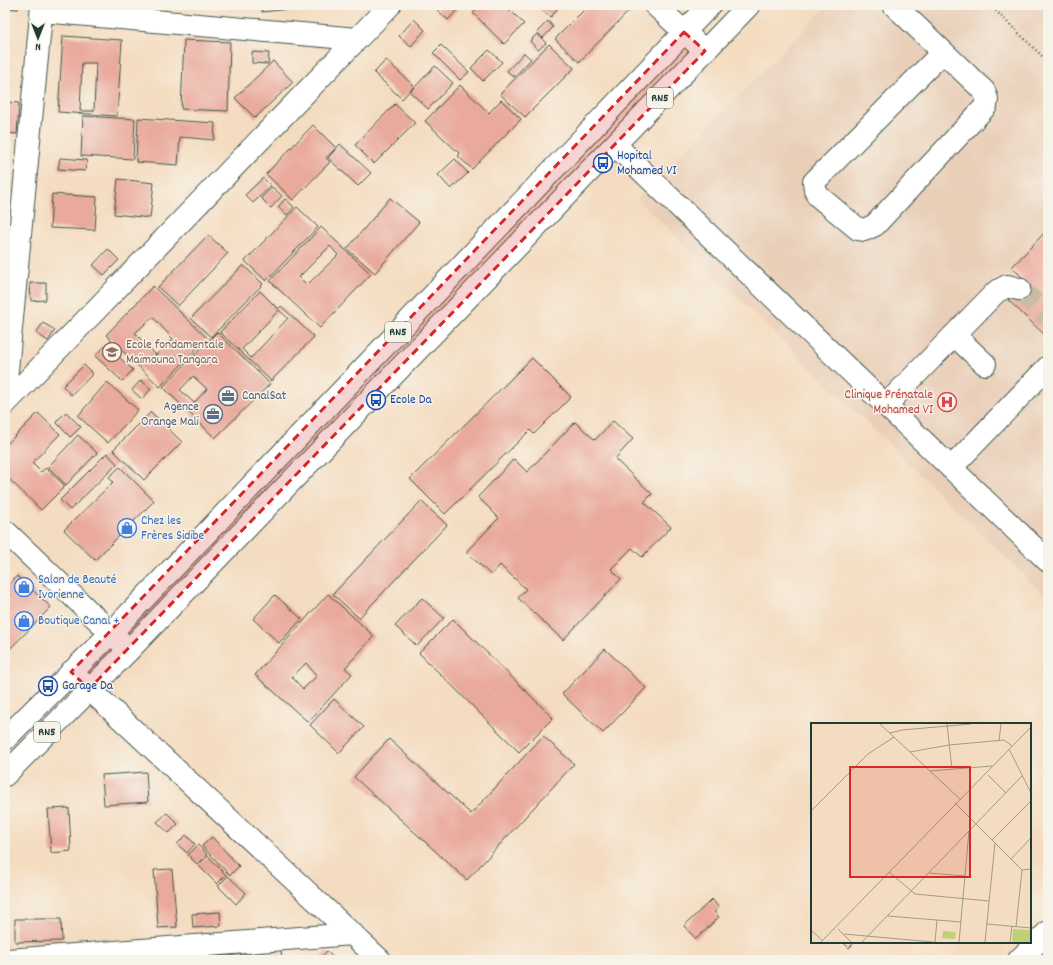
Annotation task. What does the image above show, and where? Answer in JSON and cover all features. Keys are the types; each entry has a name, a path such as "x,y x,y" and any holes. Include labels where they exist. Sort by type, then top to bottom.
{"main road":[{"path":"5,404 390,5"},
{"path":"655,5 705,51"},
{"name":"RN5","path":"5,739 111,633 710,5"},
{"name":"RN5","path":"5,775 129,650 749,5"},
{"path":"894,5 984,90 987,99 986,106 875,225 864,230 858,229 818,196 814,188 814,182 943,52"},
{"path":"5,391 42,8 357,39"},
{"path":"615,145 1048,561"},
{"path":"886,405 996,292 1007,286 1019,289"},
{"path":"954,335 985,364"},
{"path":"951,468 1048,367"},
{"path":"5,530 129,650"},
{"path":"72,672 380,960"},
{"path":"1019,960 1048,932"},
{"path":"8,960 162,954 353,934"}],"path":[{"path":"990,5 1048,62"}],"highlighted area":[{"path":"684,32 705,51 89,689 71,672"}],"shaded area":[{"name":"Clinique Prénatale Mohamed VI","path":"828,5 1048,5 1048,599 637,199"}],"building":[{"path":"5,5 19,5 18,9 5,8"},
{"path":"262,5 306,5 307,7 262,12"},
{"path":"442,5 462,5 448,20 437,10"},
{"path":"480,5 505,5 524,24 504,44 473,13"},
{"path":"539,5 560,5 551,17 538,7"},
{"path":"589,5 623,5 629,11 579,62 555,39"},
{"path":"414,19 425,30 411,46 399,36"},
{"path":"548,21 553,27 543,38 537,32"},
{"path":"537,34 546,43 538,50 530,41"},
{"path":"63,36 122,40 117,116 58,112","holes":["82,63 96,63 94,111 80,111"]},
{"path":"184,40 230,42 228,111 181,109"},
{"path":"549,44 574,68 525,117 500,94"},
{"path":"441,45 469,72 460,80 433,53"},
{"path":"489,50 502,62 483,81 471,68"},
{"path":"252,52 269,53 268,64 252,63"},
{"path":"524,53 531,59 514,77 507,71"},
{"path":"386,60 414,86 402,99 374,73"},
{"path":"273,61 293,82 255,118 235,98"},
{"path":"435,66 453,83 428,109 410,92"},
{"path":"460,85 489,113 501,100 521,119 472,169 458,156 460,154 425,121"},
{"path":"5,102 19,103 17,134 5,133"},
{"path":"395,104 415,123 374,164 355,145"},
{"path":"83,116 135,119 133,159 81,156"},
{"path":"138,118 215,123 214,140 180,137 178,165 136,162"},
{"path":"313,125 336,148 326,158 330,162 293,200 266,174"},
{"path":"340,144 371,173 358,186 328,158"},
{"path":"60,158 87,160 85,171 58,169"},
{"path":"455,159 468,173 451,189 438,175"},
{"path":"263,178 271,186 253,203 245,195"},
{"path":"118,179 154,183 150,218 114,214"},
{"path":"272,187 282,196 271,208 261,198"},
{"path":"52,194 97,197 95,230 50,228"},
{"path":"390,198 419,222 375,273 347,249"},
{"path":"285,199 294,207 287,215 278,207"},
{"path":"297,207 318,227 266,281 245,261"},
{"path":"321,227 371,274 320,328 270,281","holes":["330,246 338,255 307,285 299,277"]},
{"path":"1048,229 1048,338 1008,300 1026,281 1012,267"},
{"path":"208,235 228,253 178,306 158,287"},
{"path":"108,249 119,260 104,275 93,265"},
{"path":"243,265 263,284 211,337 191,318"},
{"path":"30,283 46,283 46,300 31,301"},
{"path":"153,286 207,338 160,387 106,335","holes":["153,317 173,339 156,355 135,333"]},
{"path":"260,291 278,309 281,306 314,337 271,381 220,332","holes":["279,310 288,318 251,358 242,349"]},
{"path":"43,323 55,330 48,341 36,333"},
{"path":"217,332 270,384 215,438 163,387","holes":["193,376 207,389 194,403 180,390"]},
{"path":"106,345 133,370 122,381 95,356"},
{"path":"532,358 571,397 534,434 530,430 445,514 410,479"},
{"path":"84,365 93,374 71,395 63,386"},
{"path":"141,380 151,389 142,399 132,390"},
{"path":"107,382 138,410 108,443 78,416"},
{"path":"66,412 81,427 70,437 56,422"},
{"path":"151,412 182,442 144,480 113,450"},
{"path":"38,413 60,434 32,463 41,472 46,468 65,486 41,510 5,475 5,446"},
{"path":"613,421 633,439 615,459 652,494 644,502 671,527 642,557 632,548 611,569 621,579 563,640 518,598 526,589 500,565 491,575 466,552 499,518 478,497 514,459 527,472 575,422 595,440"},
{"path":"78,435 97,453 66,485 48,467"},
{"path":"107,453 117,464 70,510 60,500"},
{"path":"120,467 154,501 95,560 64,530 113,482 109,477"},
{"path":"421,501 447,525 359,618 333,594"},
{"path":"17,576 51,607 5,654 5,589"},
{"path":"328,594 374,636 345,668 352,674 308,722 255,675","holes":["306,663 317,676 303,689 292,677"]},
{"path":"275,595 302,619 279,643 253,619"},
{"path":"422,598 444,618 417,646 395,626"},
{"path":"453,619 553,718 519,752 419,653"},
{"path":"605,649 646,688 603,733 562,694"},
{"path":"334,699 364,727 339,753 310,725"},
{"path":"543,736 574,764 467,880 354,777 389,739 471,814"},
{"path":"146,772 148,802 104,805 102,775"},
{"path":"69,808 71,851 51,853 48,809"},
{"path":"167,813 178,824 169,833 157,822"},
{"path":"186,835 195,844 187,853 177,844"},
{"path":"212,837 239,866 230,875 202,846"},
{"path":"198,845 207,854 197,864 188,855"},
{"path":"208,856 226,875 217,884 198,865"},
{"path":"172,869 177,927 158,928 154,870"},
{"path":"228,876 246,893 236,904 218,886"},
{"path":"712,899 719,908 714,912 719,917 696,939 684,926"},
{"path":"220,912 221,926 193,928 192,914"},
{"path":"15,919 61,919 62,941 15,942"},
{"path":"844,943 854,943 849,948"},
{"path":"281,950 282,960 218,960 218,957"},
{"path":"327,951 335,960 318,960"}],"tunnel":[{"path":"1019,289 1048,316"}],"place":[{"name":"Hopital Mohamed VI","path":"603,163"},
{"name":"Ecole fondamentale Maïmouna Tangara","path":"112,352"},
{"name":"CanalSat","path":"228,396"},
{"name":"Ecole Da","path":"376,400"},
{"name":"Clinique Prénatale Mohamed VI","path":"947,402"},
{"name":"Agence Orange Mali","path":"213,414"},
{"name":"Chez les Frères Sidibe","path":"127,528"},
{"name":"Salon de Beauté Ivorienne","path":"24,587"},
{"name":"Boutique Canal +","path":"24,621"},
{"name":"Garage Da","path":"48,686"}]}
